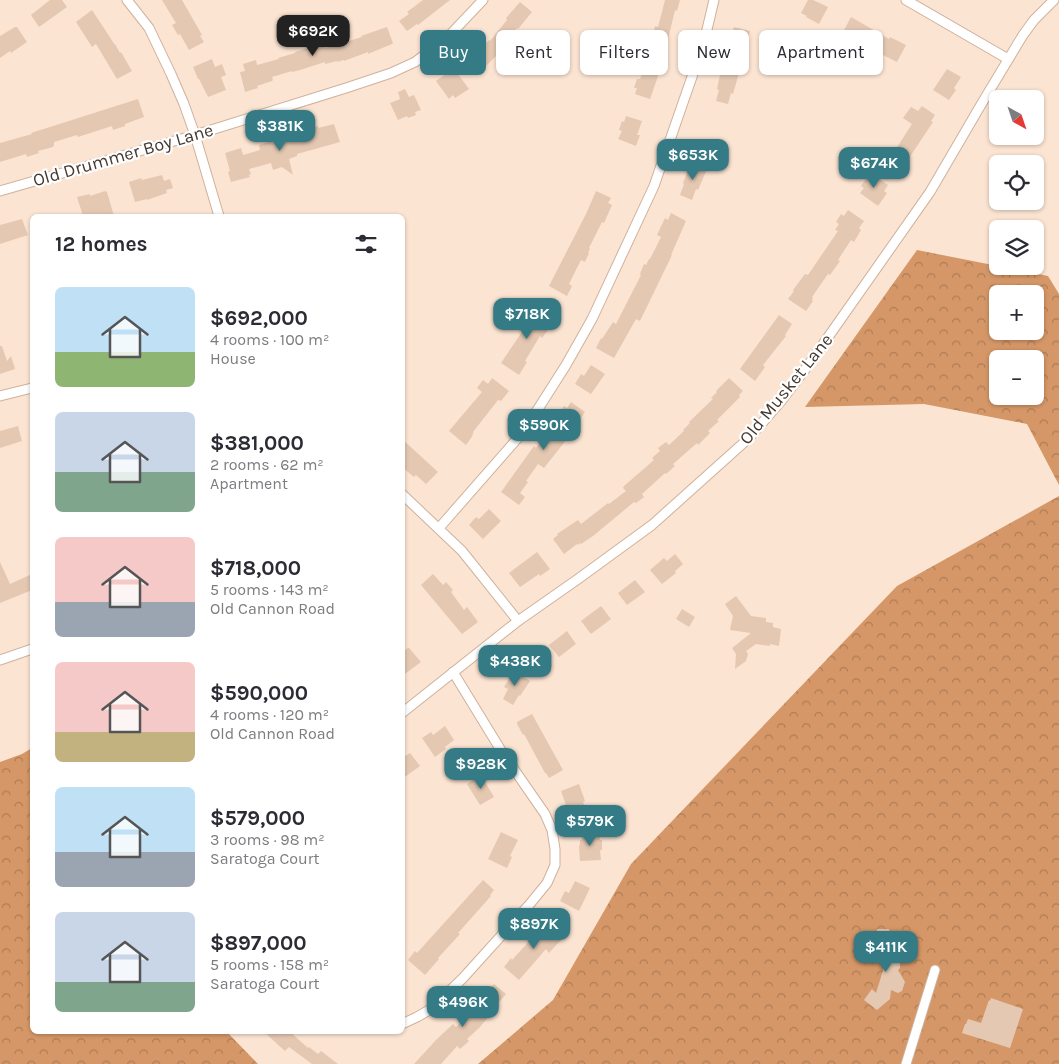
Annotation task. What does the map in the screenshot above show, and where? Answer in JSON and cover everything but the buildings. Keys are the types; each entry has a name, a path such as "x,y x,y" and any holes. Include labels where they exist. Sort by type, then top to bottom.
{"street":[{"path":"127,0 149,28 184,104 218,214"},
{"name":"Old Drummer Boy Lane","path":"0,191 195,135 391,73 415,62 447,38 483,0"},
{"path":"439,528 524,431 562,372 592,319 654,186 694,71 714,0"},
{"path":"906,0 1008,59"},
{"name":"Old Musket Lane","path":"405,711 518,621 652,525 749,438 782,400 812,360 930,192 1008,59 1034,20 1054,0"},
{"path":"0,396 30,388"},
{"path":"405,497 462,551 518,621"},
{"path":"0,660 30,651"},
{"path":"405,1023 430,1009 463,978 529,905 547,882 554,865 555,849 552,830 545,814 502,752 452,672"},
{"path":"906,1064 935,970"}],"green space":[{"path":"917,250 989,264 989,275 1048,276 1059,294 1059,485 1027,424 924,404 805,407"},
{"path":"1059,496 1059,1064 478,1064 553,1000 631,864 897,586"},
{"path":"30,749 30,1034 229,1034 258,1064 0,1064 0,762"}]}
